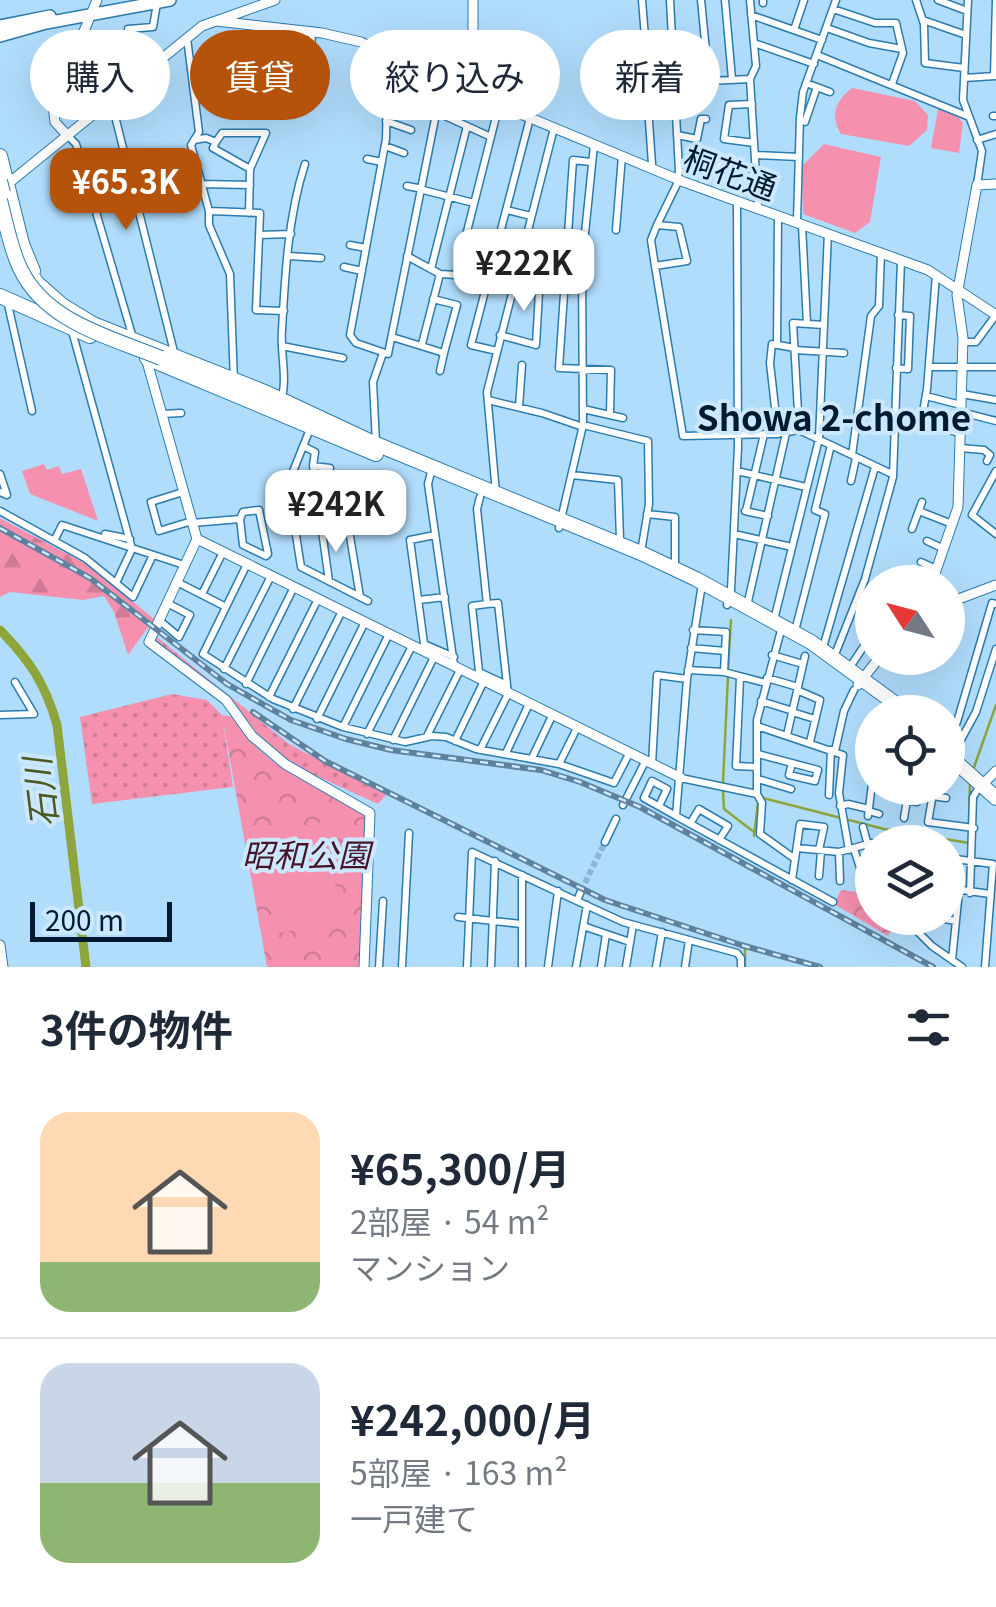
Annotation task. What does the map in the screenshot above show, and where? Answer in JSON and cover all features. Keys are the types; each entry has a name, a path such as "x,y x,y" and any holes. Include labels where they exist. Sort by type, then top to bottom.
{"highway":[{"path":"0,156 2,189 20,268 42,300 75,322 701,587"},
{"path":"2,189 23,261 24,300"},
{"path":"0,226 24,300 72,329 160,356"},
{"path":"24,300 62,305 93,324 313,421 376,444 431,472"},
{"path":"560,525 641,553 834,658 858,685 876,695"},
{"path":"728,601 747,606 871,695"},
{"path":"981,775 996,798"}],"main road":[{"path":"0,26 136,0"},
{"path":"0,36 92,9 164,1"}],"street":[{"path":"170,51 202,26 274,0"},
{"path":"473,0 473,30"},
{"path":"642,0 644,30"},
{"path":"670,0 672,30"},
{"path":"702,0 709,80 750,79"},
{"path":"725,0 732,79"},
{"path":"750,0 756,66 750,79 758,208"},
{"path":"794,30 804,0"},
{"path":"916,0 923,20 925,63 964,68"},
{"path":"938,0 967,11"},
{"path":"938,565 958,507 963,342 958,289 982,157 964,106 968,0"},
{"path":"964,78 995,76 996,0"},
{"path":"128,28 152,27 164,1"},
{"path":"807,324 798,156 806,84 835,4 874,24 896,22 902,49 892,84"},
{"path":"752,16 822,40"},
{"path":"923,20 966,35"},
{"name":"桐花通","path":"216,21 299,30"},
{"path":"826,28 869,43 902,49"},
{"path":"187,38 199,132 191,145 209,224 230,274 232,386"},
{"path":"754,43 892,84 968,117"},
{"path":"806,84 830,92"},
{"path":"802,121 818,88"},
{"path":"752,104 730,105 724,139 754,142"},
{"path":"55,120 76,144 133,340"},
{"path":"2,189 84,120"},
{"path":"114,120 160,356 162,414 197,540 149,638 151,645 226,700 252,736 285,764 370,812 364,967"},
{"path":"411,130 386,121 385,146 350,338 388,354 435,120"},
{"path":"454,120 491,137"},
{"path":"408,256 440,274 456,275 496,120"},
{"path":"497,351 471,345 529,120"},
{"name":"桐花通","path":"535,120 678,180 936,274 996,315"},
{"path":"649,120 652,164"},
{"path":"676,120 678,180 651,240 683,436 800,430 892,474"},
{"path":"677,135 697,139 701,120"},
{"path":"802,121 817,126"},
{"path":"430,269 467,126"},
{"path":"487,604 477,509 498,487 488,400 500,336 554,128"},
{"path":"248,212 250,169 266,133 222,132 213,148 250,169"},
{"path":"977,140 996,134"},
{"path":"194,140 206,138 216,142"},
{"path":"560,525 583,426 582,263 594,145"},
{"path":"385,146 404,152"},
{"path":"754,155 798,156"},
{"path":"616,230 622,156"},
{"path":"366,159 382,162"},
{"path":"591,162 573,160 559,368 611,370 610,414"},
{"path":"280,404 291,234 296,192 305,164"},
{"path":"720,166 756,169"},
{"path":"201,184 250,186"},
{"path":"977,185 996,184"},
{"path":"407,186 474,203"},
{"path":"728,601 738,435 737,200"},
{"path":"506,210 531,216"},
{"path":"209,212 260,213 256,310 284,311"},
{"path":"777,345 778,214"},
{"path":"654,266 688,261 679,228 657,224"},
{"path":"796,859 760,834 757,723 818,439 829,233"},
{"path":"259,235 291,234"},
{"path":"500,336 536,345 542,239 526,234"},
{"path":"350,245 366,248"},
{"path":"851,481 872,316 878,306 882,252"},
{"path":"289,256 322,258"},
{"path":"869,565 892,474 900,260"},
{"path":"566,262 582,263"},
{"path":"344,267 363,271"},
{"path":"422,344 440,274"},
{"path":"936,274 921,423 960,433"},
{"path":"434,299 456,305 440,371"},
{"path":"24,300 32,411"},
{"path":"963,342 976,342 996,315"},
{"path":"800,430 793,323 824,326"},
{"path":"72,329 132,549 116,583"},
{"path":"392,337 444,353"},
{"path":"747,606 776,480 782,433 770,363 772,344 844,352"},
{"path":"282,346 343,358"},
{"path":"376,444 372,382 383,352"},
{"path":"519,407 522,364"},
{"path":"928,367 996,367"},
{"path":"926,396 961,404 996,421"},
{"path":"488,400 648,441 647,514 641,553"},
{"path":"961,404 996,400"},
{"path":"582,409 623,418"},
{"path":"162,414 182,413"},
{"path":"313,421 288,484 301,567 364,599 346,512"},
{"path":"746,511 764,434"},
{"path":"796,627 826,514 815,510 830,445"},
{"path":"303,446 315,452 313,466 329,581"},
{"path":"960,448 984,450 990,455 987,460"},
{"path":"313,466 330,468"},
{"path":"824,644 875,467"},
{"path":"737,471 806,486"},
{"path":"994,529 972,515 996,471"},
{"path":"427,737 456,664 435,535 431,472"},
{"path":"0,474 7,495 0,492"},
{"path":"572,475 618,480 620,539"},
{"path":"316,483 329,483"},
{"path":"184,492 151,502 159,530 192,522 240,519"},
{"path":"290,498 318,493"},
{"path":"912,529 921,506 952,524"},
{"path":"735,509 768,516"},
{"path":"259,510 266,556 243,545 240,519 243,512 259,510"},
{"path":"319,511 363,512"},
{"path":"0,512 85,558 133,597 153,556"},
{"path":"647,514 675,517 674,562"},
{"path":"54,541 62,525 184,565"},
{"path":"106,534 130,540"},
{"path":"734,534 792,546"},
{"path":"393,740 428,651 410,540 435,535"},
{"path":"197,540 507,689 529,704 648,763 681,778 759,797"},
{"path":"928,541 942,548"},
{"path":"202,594 223,552"},
{"path":"920,562 927,565"},
{"path":"247,564 203,654 246,684 293,709 343,728 393,740 405,742 427,737 455,741 480,750 559,764 614,783 629,754"},
{"path":"224,669 271,576"},
{"path":"176,582 226,607"},
{"path":"965,597 996,585"},
{"path":"246,684 294,587"},
{"path":"676,816 687,674 701,587"},
{"path":"419,600 445,597"},
{"path":"269,697 318,599"},
{"path":"158,619 179,637 190,615 166,602"},
{"path":"455,741 481,677 472,606 498,603 507,689 480,750"},
{"path":"964,695 992,603 996,604"},
{"path":"834,658 855,604"},
{"path":"293,709 342,611"},
{"path":"316,718 364,622"},
{"path":"694,630 726,632 724,672"},
{"path":"343,728 389,634"},
{"path":"368,734 412,646"},
{"path":"690,648 725,650"},
{"path":"965,728 976,712 996,649"},
{"path":"772,655 804,660 787,735"},
{"path":"852,664 855,660"},
{"path":"623,806 648,763 656,675 724,672 798,689 820,700 810,742"},
{"path":"830,795 833,750 844,712 866,675"},
{"path":"740,678 736,766 758,767"},
{"path":"968,680 984,685"},
{"path":"0,714 34,714 15,682"},
{"path":"761,701 816,719"},
{"path":"506,753 529,704"},
{"path":"532,758 552,716"},
{"path":"738,719 843,755 840,806 855,859"},
{"path":"559,764 577,728"},
{"path":"758,754 792,763"},
{"path":"970,893 973,798 981,775"},
{"path":"758,779 791,789"},
{"path":"869,812 870,805"},
{"path":"904,818 906,805"},
{"path":"931,805 928,822 971,828"},
{"path":"658,806 833,902"},
{"path":"840,806 879,814"},
{"path":"690,824 699,809 728,826 719,840"},
{"path":"605,842 616,819"},
{"path":"792,880 800,824 824,827 819,876"},
{"path":"402,967 409,832"},
{"path":"797,848 839,852 855,849"},
{"path":"467,967 474,851 633,925 736,953 741,958 741,967"},
{"path":"839,852 840,880"},
{"path":"965,861 993,864 985,967"},
{"path":"491,967 495,862"},
{"path":"522,874 522,967"},
{"path":"548,967 558,892"},
{"path":"576,901 580,892"},
{"path":"965,892 990,894"},
{"path":"380,967 382,902"},
{"path":"576,967 587,906"},
{"path":"458,917 522,924"},
{"path":"626,967 633,925"},
{"path":"583,926 630,942"},
{"path":"656,967 662,932"},
{"path":"601,967 606,934"},
{"path":"921,935 962,967"},
{"path":"952,960 955,935"},
{"path":"685,967 689,940"},
{"path":"0,946 3,967"}],"green space":[{"path":"852,88 915,101 928,115 927,130 909,146 841,134 836,109"},
{"path":"938,109 963,123 959,153 931,148"},
{"path":"824,144 881,157 870,222 855,233 803,214 802,166"},
{"path":"44,464 47,470 59,466 62,474 81,469 98,521 30,494 22,471"},
{"path":"0,518 88,565 154,619 128,655 114,612 104,596 83,600 10,592 0,597"},
{"path":"153,634 289,744 386,795 378,804 290,764 251,730 232,704 156,644"},
{"path":"172,694 207,700 222,715 233,787 92,804 80,717"},
{"name":"昭和公園","path":"222,715 234,717 258,749 274,762 364,811 367,819 359,967 267,967"},
{"path":"323,822 342,920 279,933 260,834"},
{"path":"841,890 855,892 855,916 834,904"}],"waterway":[{"path":"976,501 969,516 996,538"},
{"path":"728,670 731,620"},
{"name":"石川","path":"0,630 35,673 57,725 86,967"},
{"path":"723,782 728,676"},
{"path":"973,770 996,705"},
{"path":"969,820 970,783"},
{"path":"723,790 724,809 754,832"},
{"path":"763,798 884,829 969,843"},
{"path":"754,836 758,803"},
{"path":"745,950 745,967"}],"tunnel":[{"path":"581,891 605,842"}],"railway":[{"path":"0,528 90,578 227,684 291,720 391,750 541,770 580,782 640,807 933,967"},
{"path":"253,712 325,761 605,900 820,967"}],"district":[{"name":"Showa 2-chome","path":"834,415"}]}
